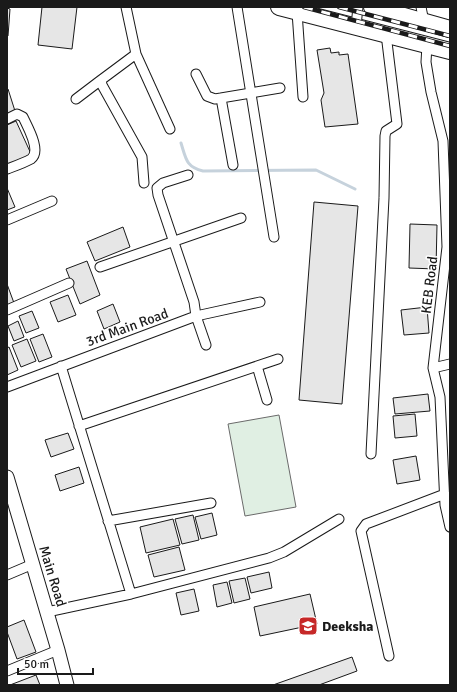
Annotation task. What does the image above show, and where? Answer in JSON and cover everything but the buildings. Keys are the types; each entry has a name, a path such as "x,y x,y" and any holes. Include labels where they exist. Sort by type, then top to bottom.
{"highway":[{"path":"279,7 450,51"},
{"path":"372,7 422,14 450,29"}],"street":[{"path":"126,7 136,54 170,129"},
{"path":"237,7 252,92 274,237"},
{"path":"356,26 358,7"},
{"path":"297,12 303,97"},
{"path":"371,454 384,198 385,136 386,131 397,124 386,34"},
{"name":"KEB Road","path":"427,45 426,62 431,92 443,141 448,260 433,368 440,397 446,445 445,494 450,527"},
{"path":"76,99 136,54"},
{"path":"196,74 207,96 215,99 280,88"},
{"path":"101,80 102,86 142,157 144,183"},
{"path":"221,98 232,165"},
{"path":"7,119 17,114 23,117 35,145 35,154 32,158 7,169"},
{"path":"188,175 163,183 157,188 173,243 194,302 196,316 206,345"},
{"path":"7,220 52,201"},
{"path":"100,267 173,243 241,218"},
{"path":"7,310 69,283"},
{"name":"3rd Main Road","path":"7,387 196,316 260,302"},
{"path":"79,426 278,359"},
{"path":"433,368 450,364"},
{"path":"61,366 131,594"},
{"path":"256,366 267,400"},
{"path":"440,397 450,397"},
{"name":"Main Road","path":"7,477 67,685"},
{"path":"389,656 361,531 366,524 445,494"},
{"path":"108,521 211,503"},
{"path":"47,612 131,594 269,558 284,552 340,519"},
{"path":"7,575 33,564"},
{"path":"7,671 58,650"}],"green space":[{"path":"279,415 296,507 245,516 228,424"}],"waterway":[{"path":"181,143 190,165 203,171 316,170 355,189"}],"railway":[{"path":"304,7 450,46"},
{"path":"339,7 450,36"}],"place":[{"name":"Deeksha","path":"308,626"}]}
